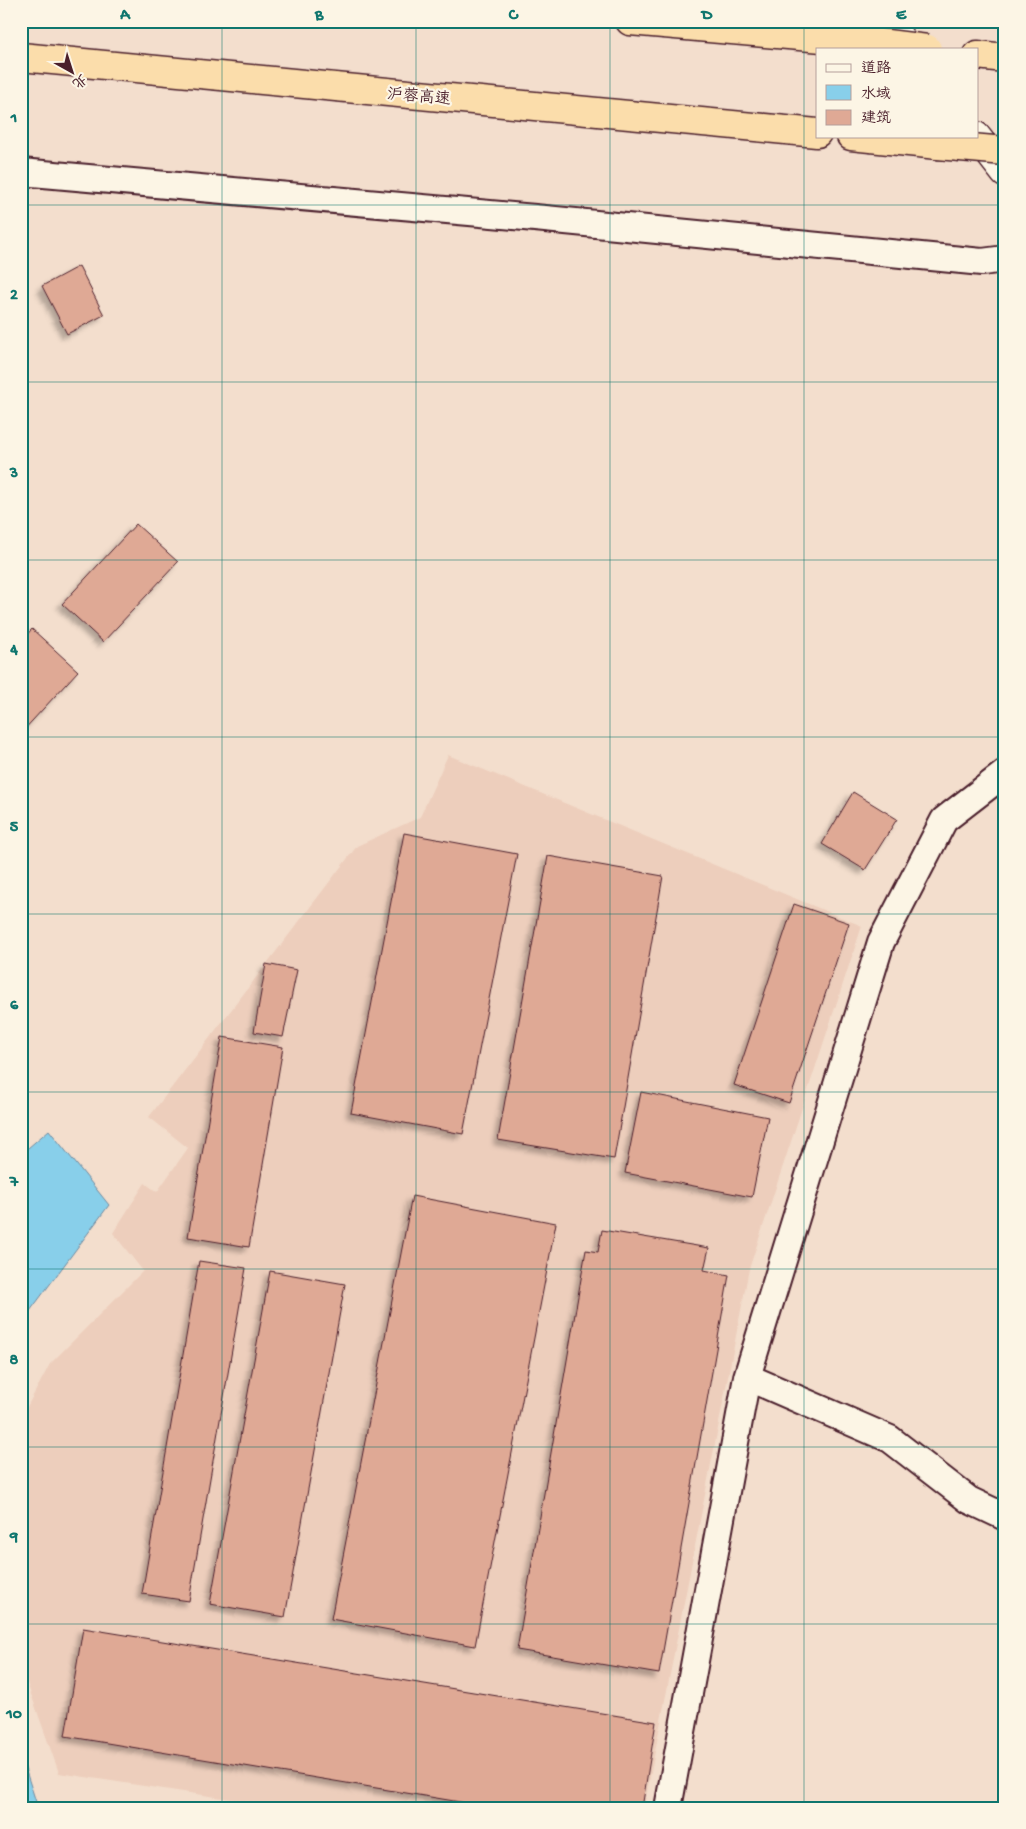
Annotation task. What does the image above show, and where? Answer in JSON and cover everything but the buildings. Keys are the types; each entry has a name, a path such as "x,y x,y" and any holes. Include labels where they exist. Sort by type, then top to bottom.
{"highway":[{"path":"630,21 883,32 924,48"},
{"path":"978,55 1005,58"},
{"name":"沪蓉高速","path":"21,57 816,133"},
{"path":"870,138 1005,151"}],"street":[{"path":"883,32 907,48"},
{"path":"978,138 1005,173"},
{"path":"21,172 535,218 982,262 1005,258"},
{"path":"668,1808 747,1377 881,942 944,820 1005,773"},
{"path":"747,1377 890,1439 969,1500 1005,1517"}],"shaded area":[{"path":"448,755 862,926 749,1269 644,1808 288,1808 59,1773 21,1666 21,1418 50,1364 143,1271 113,1233 145,1183 157,1192 188,1148 149,1117 357,846 420,817"}],"water":[{"path":"49,1130 109,1205 21,1323 21,1154"},
{"path":"21,1756 38,1808 21,1808"}]}
